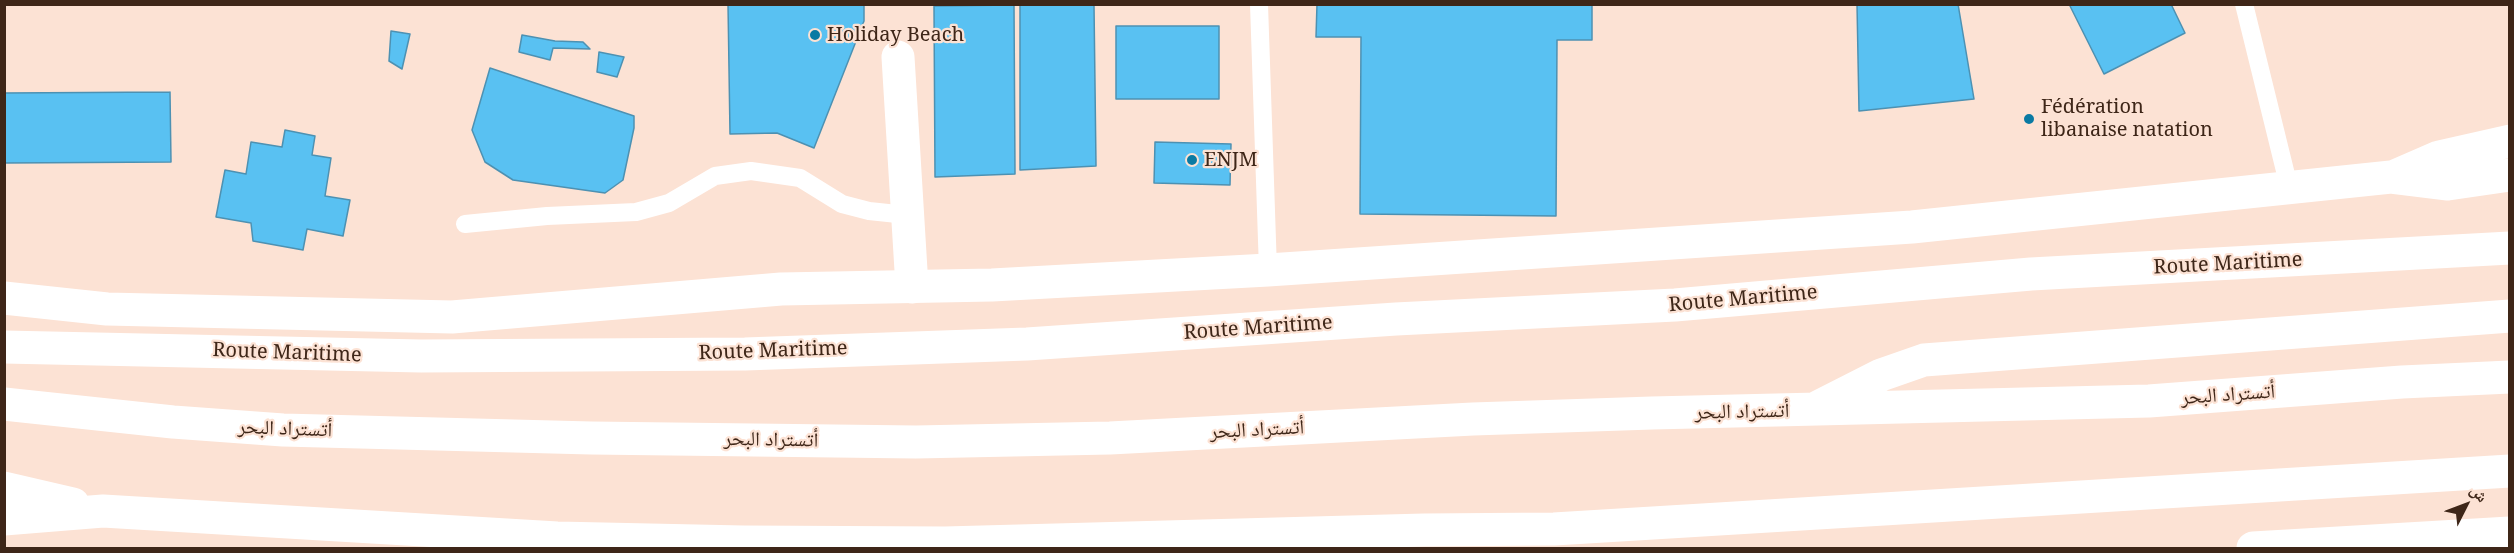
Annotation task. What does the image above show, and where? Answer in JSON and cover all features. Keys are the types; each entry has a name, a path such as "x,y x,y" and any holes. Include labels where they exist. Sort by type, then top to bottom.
{"main road":[{"path":"898,57 912,287"},
{"path":"2391,177 2439,157 2510,141"},
{"path":"4,298 106,309 452,317 781,289 992,285 1268,270 1912,227 2391,177 2448,184 2510,175"},
{"name":"Route Maritime","path":"4,346 420,356 745,354 1027,344 1396,319 1675,305 2031,274 2510,248"},
{"path":"1810,411 1881,375 1924,360 2510,316"},
{"name":"أتستراد البحر","path":"4,404 173,422 283,430 591,438 916,442 1110,438 1497,418 2149,400 2402,382 2510,377"},
{"path":"4,519 103,511 557,538 945,543 1424,530 1554,529 2510,471"},
{"path":"4,488 103,511"},
{"path":"1554,529 1582,549"},
{"path":"2253,549 2510,533"}],"lane":[{"path":"1259,4 1268,270"},
{"path":"2244,4 2289,187"},
{"path":"465,224 547,216 636,212 669,203 715,176 751,171 800,178 842,204 869,211 907,215"}],"building":[{"path":"728,4 864,4 864,21 814,148 777,133 730,134"},
{"path":"1317,4 1592,4 1592,40 1557,40 1556,216 1360,214 1361,37 1316,37"},
{"path":"1857,4 1958,4 1974,99 1859,111"},
{"path":"2069,4 2171,4 2185,33 2104,74"},
{"path":"1014,5 1015,174 935,177 934,6"},
{"path":"1020,5 1094,5 1096,166 1020,170"},
{"path":"1116,26 1219,26 1219,99 1116,99"},
{"path":"391,31 410,34 402,69 389,61"},
{"path":"522,35 555,41 583,42 590,49 553,48 550,60 519,52"},
{"path":"599,52 624,57 617,77 597,72"},
{"path":"490,68 634,116 634,128 623,180 605,193 513,180 485,162 472,130"},
{"path":"170,92 171,162 4,163 4,93"},
{"path":"285,130 315,136 312,155 331,158 325,196 350,200 343,236 307,229 303,250 253,241 251,223 216,217 225,170 246,174 251,142 282,147"},
{"path":"1155,142 1231,144 1230,185 1154,183"}],"place":[{"name":"Holiday Beach","path":"815,35"},
{"name":"Fédération libanaise natation","path":"2029,119"},
{"name":"ENJM","path":"1192,160"}]}
